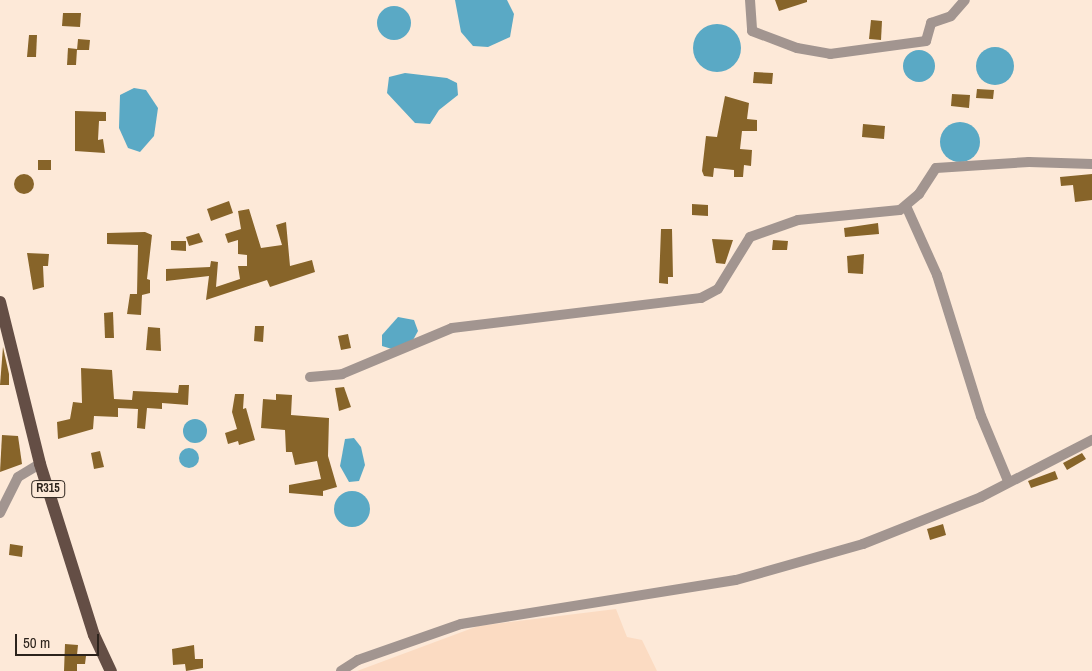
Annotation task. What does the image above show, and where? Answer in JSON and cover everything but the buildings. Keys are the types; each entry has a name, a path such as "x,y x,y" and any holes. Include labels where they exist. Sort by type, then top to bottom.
{"main road":[{"name":"R315","path":"0,302 40,464 94,635 111,671"}],"street":[{"path":"750,0 752,31 797,48 830,54 926,41 931,23 951,16 965,0"},
{"path":"310,378 342,374 452,328 701,298 722,283 750,237 798,220 900,210 906,206 936,168 1029,162 1092,164"},
{"path":"906,206 937,275 981,416 1008,481"},
{"path":"341,671 358,660 462,624 736,580 824,556 946,511 1092,440"},
{"path":"0,512 18,477 40,464"}],"shaded area":[{"path":"616,609 627,637 642,640 657,671 357,671 478,626"}],"water":[{"path":"455,0 507,0 514,14 510,37 488,47 473,46 461,32"},
{"path":"394,6 406,11 411,23 406,35 394,40 382,35 377,23 382,11"},
{"path":"717,24 726,26 734,31 739,39 741,48 739,57 734,65 726,70 717,72 708,70 700,65 695,57 693,48 695,39 700,31 708,26"},
{"path":"995,47 1008,53 1014,66 1008,79 995,85 982,79 976,66 982,53"},
{"path":"919,50 930,55 935,66 930,77 919,82 908,77 903,66 908,55"},
{"path":"405,73 447,78 457,83 458,95 439,110 430,124 415,123 387,93 389,77"},
{"path":"134,88 146,90 158,108 154,136 140,152 128,148 119,128 120,95"},
{"path":"960,122 974,128 980,142 974,156 960,162 946,156 940,142 946,128"},
{"path":"398,317 414,320 418,331 413,340 395,350 382,346 382,335"},
{"path":"195,419 203,423 207,431 203,439 195,443 187,439 183,431 187,423"},
{"path":"354,438 361,447 365,465 359,481 349,482 340,466 345,439"},
{"path":"189,448 196,451 199,458 196,465 189,468 182,465 179,458 182,451"},
{"path":"352,491 359,492 365,496 369,502 369,516 365,522 359,526 352,527 345,526 339,522 335,516 334,509 335,502 339,496 345,492"}]}
